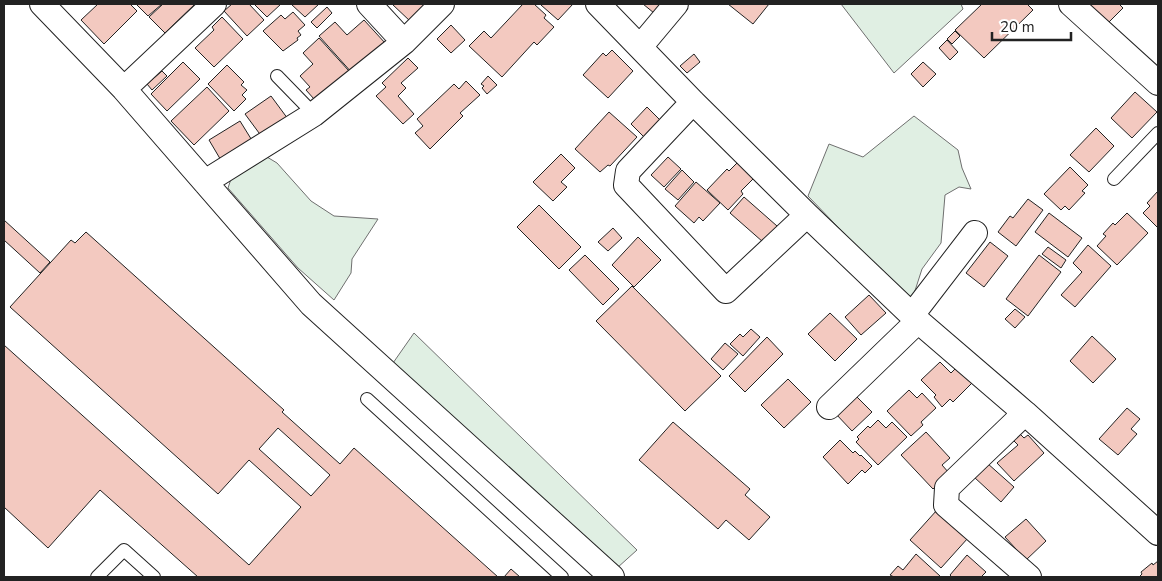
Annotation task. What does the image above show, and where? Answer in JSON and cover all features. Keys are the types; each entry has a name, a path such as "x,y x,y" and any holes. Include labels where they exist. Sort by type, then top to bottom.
{"street":[{"path":"42,4 124,90 311,304 612,577"},
{"path":"124,90 214,4"},
{"path":"369,4 404,42"},
{"path":"205,182 314,114 404,42 442,4"},
{"path":"598,4 692,102 807,216 915,318 1026,413 1158,533"},
{"path":"640,47 676,4"},
{"path":"1071,4 1158,83"},
{"path":"692,102 628,171 626,185 726,291 807,216"},
{"path":"829,406 915,318 975,232"},
{"path":"1026,413 947,488 946,505 1028,577"}],"lane":[{"path":"277,76 314,114"},
{"path":"1114,179 1158,133"},
{"path":"367,399 562,577"},
{"path":"97,577 124,550 154,577"}],"green space":[{"path":"841,4 961,4 963,9 894,73"},
{"path":"914,116 958,150 962,168 971,189 959,187 945,195 941,243 922,269 911,303 808,196 829,144 863,157"},
{"path":"267,157 277,163 311,201 334,216 378,219 352,259 351,273 334,300 298,268 228,188 232,176"},
{"path":"414,333 637,550 617,568 393,363"}],"building":[{"path":"98,4 130,4 137,11 104,44 81,20"},
{"path":"136,4 162,4 148,16"},
{"path":"163,4 195,4 165,33 149,17"},
{"path":"232,4 249,4 264,20 247,36 224,11"},
{"path":"254,4 281,4 267,17"},
{"path":"291,4 319,4 305,17"},
{"path":"392,4 429,4 411,22"},
{"path":"523,4 534,4 546,15 544,18 554,27 537,45 534,42 502,77 469,46 484,31 491,38"},
{"path":"573,4 558,20 541,5"},
{"path":"643,4 662,4 654,13"},
{"path":"728,4 769,4 753,24"},
{"path":"982,4 1027,4 1033,10 984,58 955,30"},
{"path":"1089,4 1119,4 1123,8 1106,25"},
{"path":"327,7 332,13 317,28 311,22"},
{"path":"293,12 305,25 298,31 301,35 297,38 298,40 283,51 263,31 281,15 285,19"},
{"path":"222,17 243,39 214,67 195,48 214,30 212,27"},
{"path":"364,20 386,44 353,74 319,36 335,22 347,35"},
{"path":"451,25 465,40 451,53 437,39"},
{"path":"955,31 960,36 952,44 947,39"},
{"path":"319,38 349,71 329,89 324,97 321,93 314,99 306,90 310,87 300,76 313,64 303,53"},
{"path":"947,40 958,52 950,60 939,48"},
{"path":"612,50 633,71 608,98 583,75 603,53 606,56"},
{"path":"694,54 700,62 687,73 680,66"},
{"path":"408,58 418,68 401,83 406,88 398,96 414,114 403,124 376,96 386,87 382,83"},
{"path":"183,62 200,79 167,111 151,94"},
{"path":"923,62 936,74 923,87 911,74"},
{"path":"227,65 244,82 241,85 247,90 242,95 246,99 234,111 208,84"},
{"path":"162,71 167,76 152,90 147,84"},
{"path":"488,76 497,85 487,94 482,88 484,86 481,84"},
{"path":"466,81 480,95 460,113 463,116 430,149 415,133 423,126 417,119 454,84 459,89"},
{"path":"207,87 229,111 194,145 171,121"},
{"path":"1135,92 1157,112 1132,138 1111,118"},
{"path":"271,96 288,119 262,137 245,114"},
{"path":"647,107 661,121 645,138 631,124"},
{"path":"609,112 637,137 610,166 608,165 600,172 575,149"},
{"path":"240,121 253,142 222,162 209,140"},
{"path":"1096,128 1114,146 1089,172 1070,155"},
{"path":"561,154 575,168 561,182 567,187 553,201 533,182"},
{"path":"668,157 681,169 664,187 651,175"},
{"path":"738,162 754,178 741,191 743,194 728,210 707,190 727,169 729,171"},
{"path":"1070,167 1088,185 1082,191 1085,193 1069,210 1065,206 1061,210 1044,194"},
{"path":"682,170 694,182 678,200 665,189"},
{"path":"696,182 720,203 703,221 699,217 694,223 675,206"},
{"path":"1158,191 1158,228 1143,213 1150,206 1147,203"},
{"path":"744,197 777,226 763,242 730,213"},
{"path":"1028,199 1043,210 1016,246 998,232 1010,216 1013,218"},
{"path":"539,205 581,247 559,269 517,227"},
{"path":"1049,213 1082,238 1068,257 1035,232"},
{"path":"1127,213 1148,233 1117,265 1097,246 1106,236 1103,234 1113,223 1115,225"},
{"path":"4,220 50,262 40,273 4,240"},
{"path":"613,228 622,238 608,251 598,242"},
{"path":"86,232 284,410 282,412 340,464 354,448 498,577 198,577 100,490 48,548 4,507 4,345 249,565 301,507 249,460 218,494 10,307 71,240 75,243","holes":["278,428 330,475 311,496 259,449"]},
{"path":"638,237 661,260 634,287 612,265"},
{"path":"990,242 1008,256 984,287 966,273"},
{"path":"1088,245 1111,266 1075,307 1061,295 1082,272 1073,263"},
{"path":"1048,247 1066,260 1061,268 1042,254"},
{"path":"585,255 619,289 603,305 569,270"},
{"path":"1039,255 1061,272 1028,316 1006,299"},
{"path":"632,286 721,376 685,411 596,321"},
{"path":"869,295 886,313 861,335 845,317"},
{"path":"1015,309 1025,317 1015,328 1005,319"},
{"path":"830,313 857,339 835,361 808,334"},
{"path":"751,329 760,337 743,356 730,344 740,334 743,337"},
{"path":"1092,336 1116,359 1093,383 1070,361"},
{"path":"767,337 783,354 745,392 729,376"},
{"path":"725,343 738,354 723,370 711,359"},
{"path":"940,362 951,373 957,367 972,383 953,402 950,399 942,407 934,397 936,395 921,380"},
{"path":"788,379 811,402 784,428 761,405"},
{"path":"909,390 917,398 922,393 936,408 921,422 923,425 911,436 887,411"},
{"path":"854,394 872,412 852,431 835,413"},
{"path":"1127,408 1140,419 1131,429 1137,434 1118,455 1099,439"},
{"path":"878,420 886,428 892,422 907,437 878,465 856,442 859,439 857,437 868,426 870,428"},
{"path":"673,422 750,489 745,495 770,517 749,540 726,520 718,529 639,460"},
{"path":"926,432 950,458 942,465 949,473 933,489 901,455"},
{"path":"1020,434 1024,438 1028,435 1044,453 1014,481 997,463 1018,445 1013,440"},
{"path":"840,440 853,453 855,451 861,455 872,466 865,473 862,470 848,484 823,457"},
{"path":"987,463 1014,487 1001,502 974,477"},
{"path":"937,510 968,538 941,568 910,540"},
{"path":"1026,519 1046,541 1026,560 1005,537"},
{"path":"916,554 940,576 894,577 890,575 898,566 903,570"},
{"path":"967,555 986,572 981,577 952,577 950,575"},
{"path":"1158,561 1158,577 1139,577 1142,574 1141,572 1152,563 1153,565"},
{"path":"511,569 520,577 504,577"}]}
